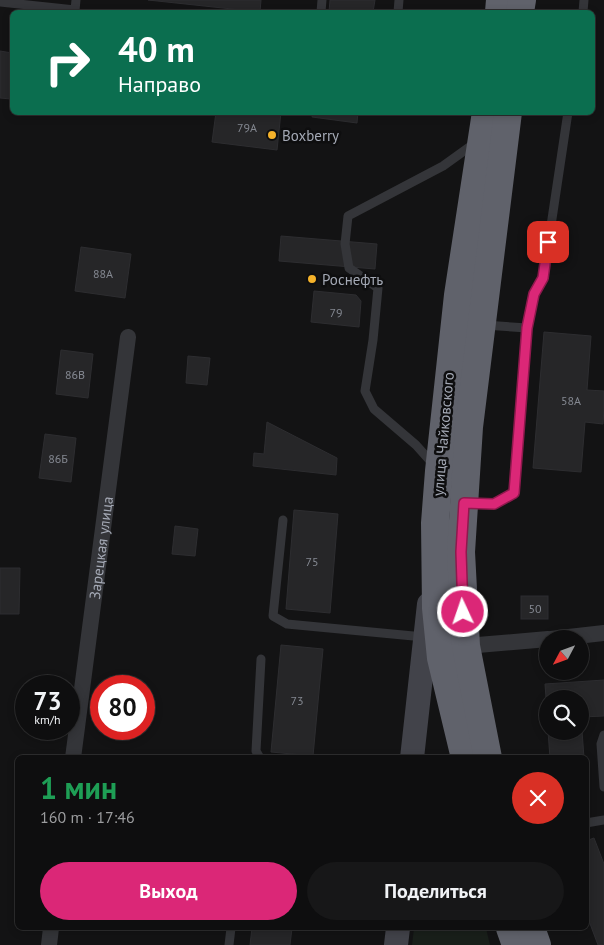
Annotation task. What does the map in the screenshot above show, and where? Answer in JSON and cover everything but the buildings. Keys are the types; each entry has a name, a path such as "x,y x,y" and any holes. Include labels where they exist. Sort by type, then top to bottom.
{"highway":[{"name":"улица Чайковского","path":"443,642 436,608 435,555 470,427 508,115"},
{"name":"улица Чайковского","path":"443,642 462,596 461,552 450,502 439,471 458,294 485,125"},
{"path":"443,642 441,658 464,755"},
{"path":"443,642 487,755"},
{"path":"511,930 516,945"},
{"path":"532,930 537,945"}],"street":[{"name":"Зарецкая улица","path":"73,755 128,337"},
{"path":"589,635 604,633"},
{"path":"413,755 443,642 539,639"},
{"path":"49,945 51,930"},
{"path":"396,945 398,930"}],"lane":[{"path":"0,2 75,10 76,0"},
{"path":"450,502 494,504 514,493 527,328 534,294 543,278 568,115"},
{"path":"439,471 416,445 374,409 364,390 373,340 378,288 349,268 345,244 348,216 443,166 485,125"},
{"path":"481,325 527,328"},
{"path":"283,520 272,616 287,624 443,642"},
{"path":"258,755 256,751 261,659"},
{"path":"604,735 601,744 604,787"},
{"path":"589,822 604,820"},
{"path":"229,945 231,930"}],"shaded area":[{"path":"414,930 486,930 490,945 412,945"}],"place":[{"name":"Boxberry","path":"272,135"},
{"name":"Роснефть","path":"312,279"}],"route":[{"path":"463,612 461,552 464,503 494,504 514,493 527,328 534,294 543,278 548,242"}]}
